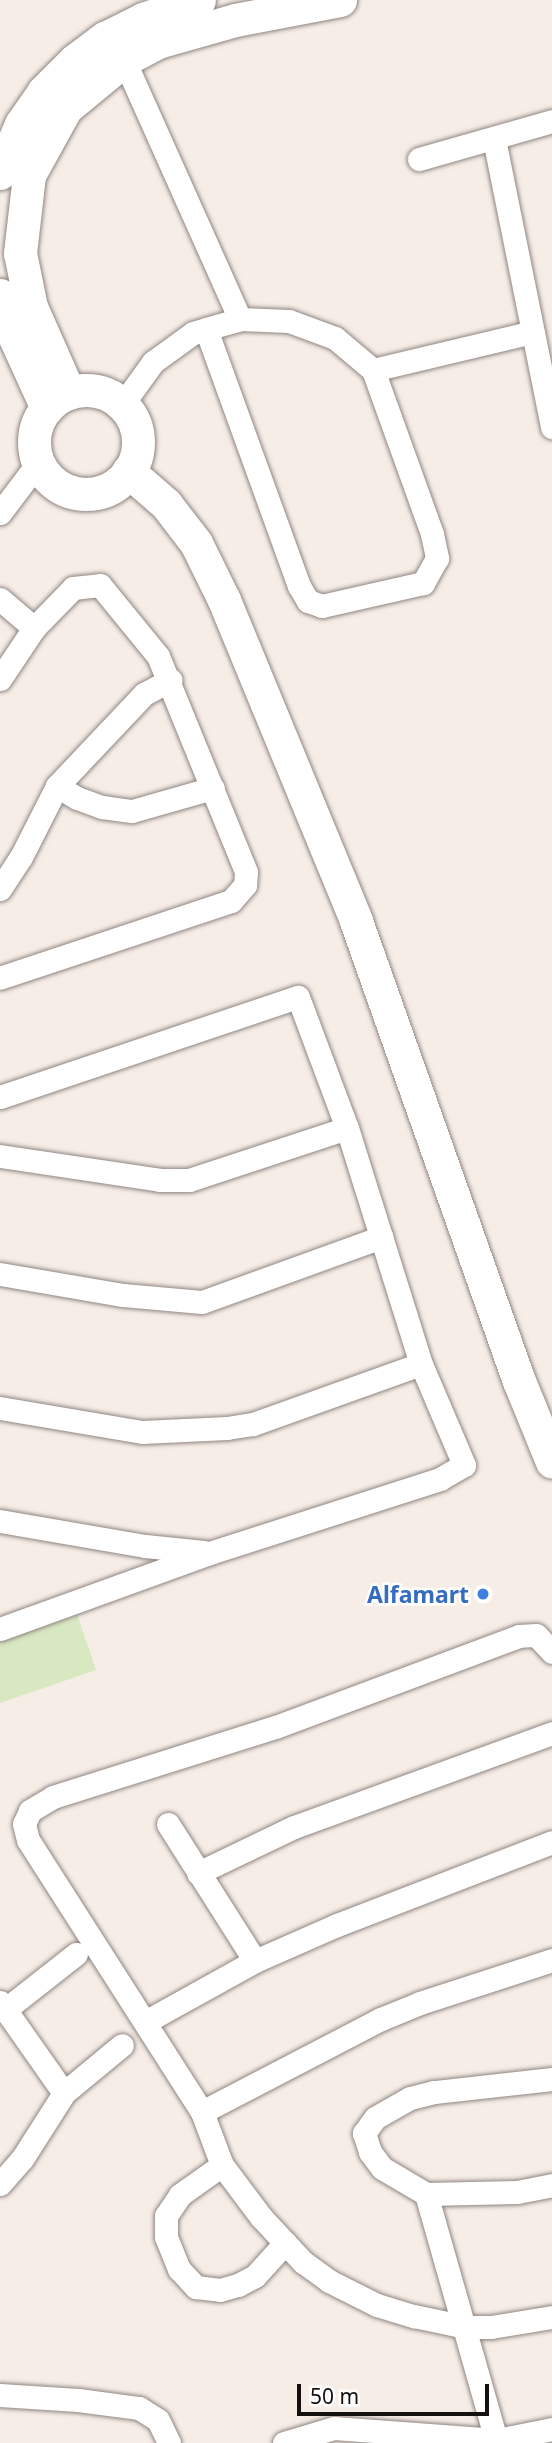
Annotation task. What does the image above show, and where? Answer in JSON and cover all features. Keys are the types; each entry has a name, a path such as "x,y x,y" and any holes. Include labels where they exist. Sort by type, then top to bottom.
{"street":[{"path":"0,173 21,124 43,92 74,61 105,38 199,0"},
{"path":"58,400 31,307 20,253 22,213 29,175 66,108 95,80 124,60 158,43 197,30 340,0"},
{"path":"124,60 240,319"},
{"path":"419,159 552,121"},
{"path":"494,139 552,427"},
{"path":"0,295 5,316 58,400"},
{"path":"122,405 153,362 193,333 206,329 240,319 289,321 335,338 373,370 432,534 437,558 423,583 322,606 308,601 299,586 206,329"},
{"path":"373,370 533,332"},
{"path":"97,391 122,405 131,416 137,437 135,458 128,471 108,489 82,494 57,485 38,463 35,434 58,400 97,391"},
{"path":"0,513 38,463"},
{"path":"128,471 166,504 197,544 224,600 356,921 519,1381 552,1462"},
{"path":"0,679 34,628 73,588 100,585 158,656 246,872 245,885 231,901 0,978"},
{"path":"0,599 34,628"},
{"path":"0,889 21,857 57,786 144,694 170,680"},
{"path":"57,786 77,798 102,807 132,811 213,788"},
{"path":"0,1097 298,997 347,1128 421,1364 464,1465 440,1479 210,1553 0,1629"},
{"path":"0,1156 160,1180 189,1180 347,1128"},
{"path":"0,1274 122,1295 202,1301 383,1237"},
{"path":"0,1408 142,1432 227,1428 253,1424 421,1364"},
{"path":"0,1521 145,1546 210,1553"},
{"path":"552,1652 536,1635 519,1636 275,1727 52,1797 30,1811 24,1824 28,1840 202,2112 222,2165 261,2217 303,2262 329,2281 377,2305 466,2327 491,2327 552,2317"},
{"path":"198,1873 294,1827 552,1733"},
{"path":"168,1824 255,1961"},
{"path":"145,2022 255,1961 337,1925 552,1842"},
{"path":"64,2093 3,2006 76,1954"},
{"path":"202,2112 381,2019 550,1966"},
{"path":"0,2184 22,2159 64,2093 122,2045"},
{"path":"552,2079 434,2092 392,2106 375,2118 364,2133 370,2152 382,2168 426,2194 517,2192 552,2185"},
{"path":"222,2165 180,2195 166,2216 166,2236 179,2269 195,2287 220,2290 238,2286 255,2276 285,2243"},
{"path":"426,2194 497,2442"},
{"path":"0,2395 78,2400 139,2408 158,2420 169,2443"},
{"path":"284,2443 334,2428 381,2437 497,2442 552,2429"}],"green space":[{"path":"75,1608 96,1670 0,1703 0,1635"}],"place":[{"name":"Alfamart","path":"483,1594"}]}
